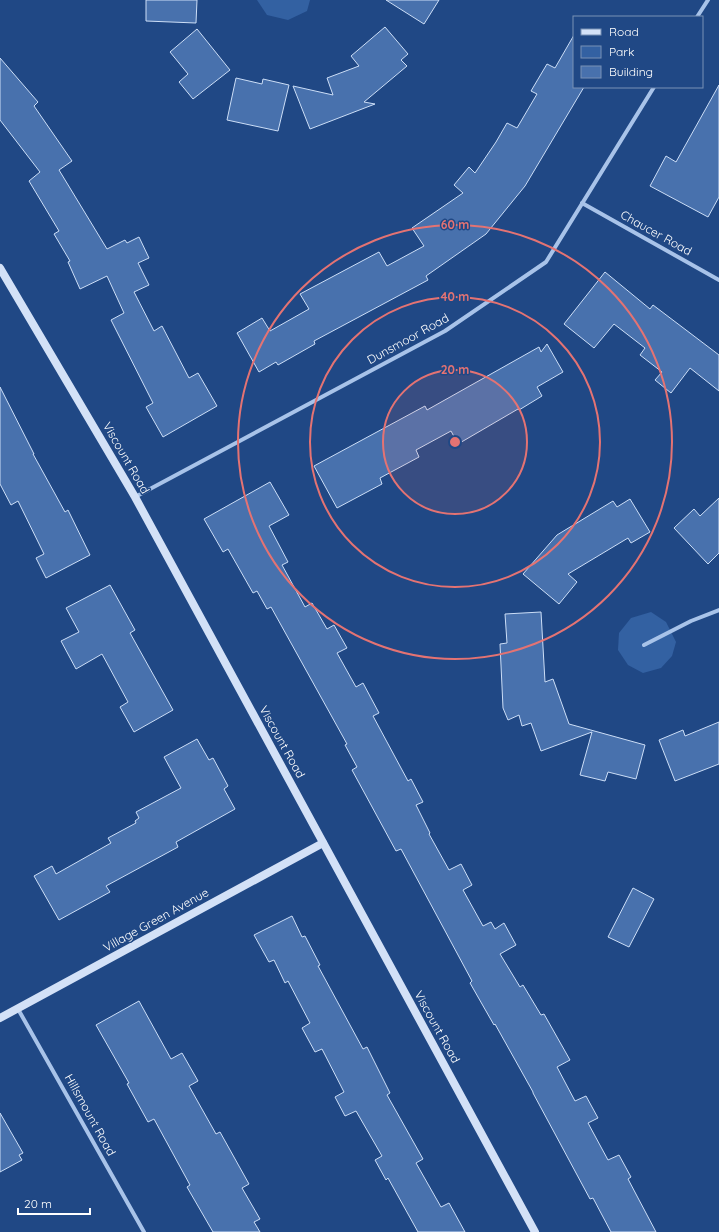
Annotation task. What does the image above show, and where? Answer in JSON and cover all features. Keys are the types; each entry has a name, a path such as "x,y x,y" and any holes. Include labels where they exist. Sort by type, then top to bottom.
{"street":[{"path":"698,16 708,0"},
{"name":"Dunsmoor Road","path":"135,497 445,331 546,262 653,88"},
{"name":"Chaucer Road","path":"582,203 719,280"},
{"name":"Viscount Road","path":"0,268 135,497 534,1232"},
{"path":"644,645 691,621 719,610"},
{"name":"Village Green Avenue","path":"0,1018 323,843"},
{"name":"Hillsmount Road","path":"18,1009 144,1232"}],"green space":[{"path":"257,0 310,0 307,11 288,20 267,15"},
{"path":"651,612 666,622 676,642 672,656 661,668 643,673 628,665 618,650 619,633 631,618"}],"building":[{"path":"146,0 197,0 196,23 146,21"},
{"path":"386,0 439,0 424,24"},
{"path":"385,27 408,54 401,60 407,66 364,102 375,104 310,129 293,86 333,95 327,78 359,66 351,56"},
{"path":"197,29 230,70 193,99 179,82 188,74 170,52"},
{"path":"573,37 573,88 583,88 525,186 486,234 426,276 428,280 314,341 315,344 278,365 276,362 259,372 237,333 262,318 270,331 309,309 300,294 379,252 387,266 424,246 412,228 463,193 454,185 469,167 475,173 507,123 517,128 537,94 531,91 547,64 555,68"},
{"path":"0,58 38,102 34,106 72,161 59,170 107,249 125,240 127,243 139,237 149,258 138,263 149,285 134,292 154,331 162,326 189,378 198,373 217,406 163,437 146,407 153,403 111,320 124,313 107,276 80,289 68,262 70,261 54,234 59,231 29,181 40,172 0,120"},
{"path":"236,78 262,84 263,79 289,85 278,131 227,120"},
{"path":"719,85 719,197 708,217 650,186 666,156 676,162"},
{"path":"605,272 650,309 653,305 719,355 719,391 690,368 671,393 655,380 662,372 640,355 645,348 614,324 594,348 564,324"},
{"path":"547,344 563,372 537,387 542,396 458,444 451,431 416,450 419,457 380,478 382,484 337,508 314,466 425,406 427,410 539,347 541,352"},
{"path":"0,387 33,454 65,512 68,510 90,555 46,578 36,558 44,554 18,501 11,505 0,484"},
{"path":"270,482 289,515 269,526 288,562 282,565 305,607 312,603 327,629 334,625 347,648 337,653 356,687 363,683 379,713 373,716 408,781 411,779 423,802 416,805 430,833 429,834 449,870 461,864 472,885 463,890 483,926 491,922 495,929 504,923 516,945 500,954 520,987 523,985 541,1015 544,1014 570,1060 557,1067 575,1101 586,1096 598,1118 588,1123 608,1160 619,1155 631,1177 628,1179 656,1232 611,1232 593,1198 590,1199 533,1092 470,983 472,981 401,849 396,851 352,770 357,767 345,745 347,744 271,607 267,609 257,591 253,593 228,549 223,552 204,519"},
{"path":"719,498 719,553 708,564 674,528 694,509 700,516"},
{"path":"630,499 650,532 631,543 628,538 568,574 577,582 559,604 523,574 557,535 613,501 617,507"},
{"path":"110,585 135,630 130,633 173,710 134,732 120,707 128,702 102,654 76,669 61,641 79,632 66,608"},
{"path":"541,612 545,682 553,679 569,724 645,745 636,779 608,772 605,781 580,775 592,732 541,751 531,723 522,726 519,715 508,720 503,708 500,644 507,643 505,614"},
{"path":"719,722 719,764 675,781 659,740 683,730 685,736"},
{"path":"197,739 209,760 213,758 228,786 224,789 235,809 176,842 178,847 106,886 110,892 59,920 34,876 52,866 56,874 111,843 108,838 136,823 135,821 139,818 136,812 181,788 164,757"},
{"path":"633,888 654,899 629,947 608,937"},
{"path":"292,916 302,937 305,936 320,965 318,966 363,1049 367,1047 390,1093 387,1095 423,1159 416,1163 441,1207 449,1203 465,1232 418,1232 388,1178 386,1180 375,1160 382,1156 356,1111 345,1116 335,1097 344,1092 322,1049 315,1052 302,1028 310,1023 288,981 285,983 274,960 269,962 254,935"},
{"path":"139,1001 171,1059 182,1053 198,1081 189,1086 216,1134 220,1132 249,1184 242,1188 260,1219 254,1222 260,1232 213,1232 187,1187 190,1185 154,1119 148,1122 127,1084 129,1083 96,1025"},
{"path":"0,1113 23,1153 19,1155 22,1160 0,1172"}]}
